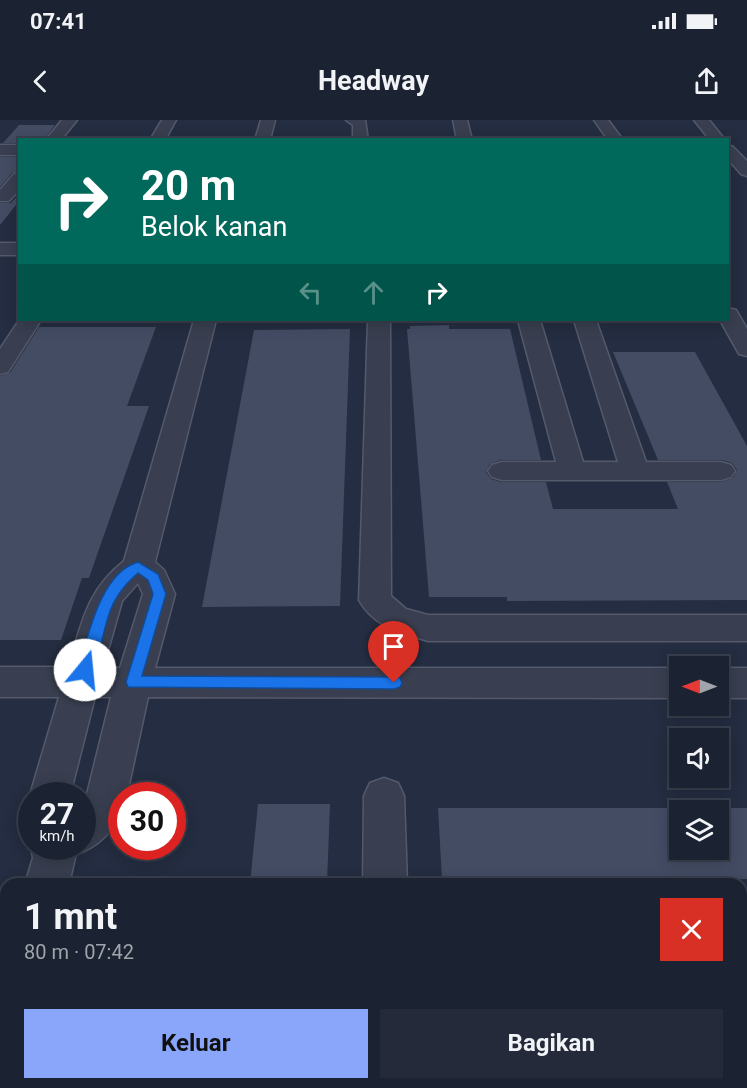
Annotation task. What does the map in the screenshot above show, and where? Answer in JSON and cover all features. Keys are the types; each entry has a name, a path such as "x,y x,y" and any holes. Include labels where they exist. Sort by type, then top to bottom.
{"street":[{"path":"55,138 70,120"},
{"path":"159,138 169,120"},
{"path":"263,138 268,120"},
{"path":"353,120 360,123 361,138"},
{"path":"460,120 464,138"},
{"path":"601,120 614,138"},
{"path":"701,120 716,138"},
{"path":"0,150 18,150"},
{"path":"729,151 747,171"},
{"path":"8,197 18,181"},
{"path":"0,249 18,249"},
{"path":"729,317 747,348"},
{"path":"0,367 18,321"},
{"path":"54,782 107,598 119,582 138,566 205,321"},
{"path":"379,321 375,600 395,618 428,628 747,628"},
{"path":"529,321 572,471"},
{"path":"585,321 635,471"},
{"path":"502,471 721,471"},
{"path":"96,816 108,794 133,682 159,594 153,578 138,566"},
{"path":"0,682 669,683"},
{"path":"729,683 747,683"},
{"path":"384,796 385,878"}],"building":[{"path":"19,125 55,125 45,138 18,138 18,143 3,143"},
{"path":"0,157 18,157 18,172 12,173 0,187"},
{"path":"18,195 18,202 0,225 0,203 11,203"},
{"path":"449,325 449,329 510,329 541,460 501,460 490,464 486,472 491,479 501,482 546,482 553,509 678,509 667,482 721,482 733,478 737,470 732,463 722,460 658,460 613,352 695,352 747,446 747,600 507,601 507,597 429,597 407,329 410,329 410,326"},
{"path":"39,327 156,327 127,406 149,406 89,578 82,578 61,640 0,640 0,376 10,373"},
{"path":"350,329 340,606 202,607 254,330"},
{"path":"258,804 330,804 327,878 251,878"},
{"path":"438,808 669,808 669,860 729,860 729,808 747,808 747,878 442,878"}],"route":[{"path":"85,670 107,598 119,582 138,566 153,578 159,594 133,682 394,683"}]}
